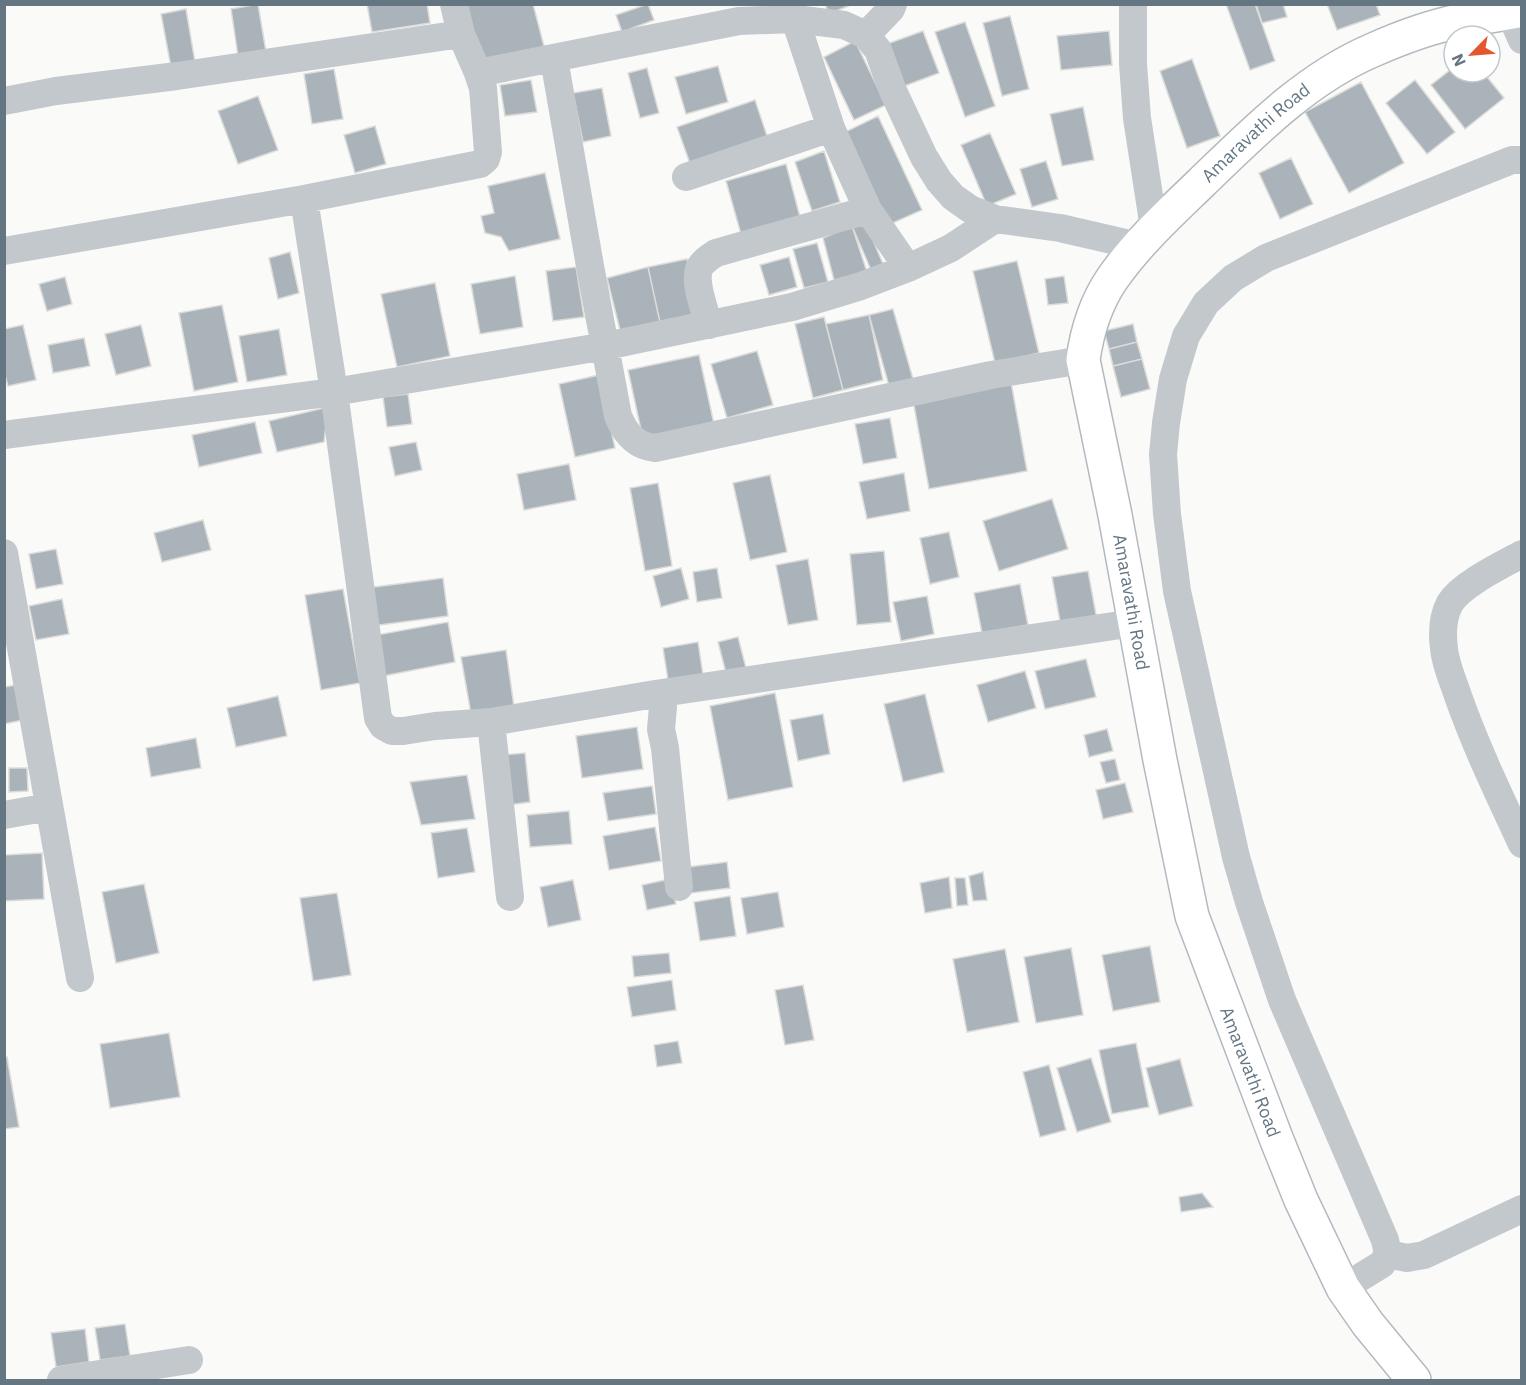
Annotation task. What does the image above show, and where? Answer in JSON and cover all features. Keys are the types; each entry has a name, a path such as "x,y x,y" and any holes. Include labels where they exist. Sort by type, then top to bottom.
{"main road":[{"name":"Amaravathi Road","path":"1414,1380 1342,1288 1301,1200 1276,1138 1192,915 1083,360 1094,312 1111,280 1146,237 1290,100 1320,78 1371,50 1456,13 1518,21"}],"street":[{"path":"4,251 304,199 480,164 486,159 488,152 483,88 461,34 454,4"},
{"path":"866,34 891,9 893,4"},
{"path":"478,73 739,21 795,19 844,26 866,34 878,50 892,91 924,157 939,181 953,197 970,209 995,219 1146,237 1133,64 1133,4"},
{"path":"795,19 831,128 868,210 908,268"},
{"path":"4,101 56,91 177,76 461,34"},
{"path":"554,59 618,416 623,428 633,440 645,447 654,448 991,375 1083,360"},
{"path":"686,177 831,128"},
{"path":"1342,1288 1382,1264 1388,1254 1385,1240 1282,1000 1236,857 1177,591 1167,514 1163,454 1166,423 1173,379 1186,336 1206,303 1233,278 1266,258 1446,184 1512,160 1521,160"},
{"path":"304,199 334,392 378,718 383,726 392,731 490,722 655,694 1134,623"},
{"path":"709,325 698,281 699,268 707,260 716,254 868,210"},
{"path":"4,435 334,392 606,345 792,308 908,268 958,244 995,219"},
{"path":"4,553 80,978"},
{"path":"1521,554 1483,575 1451,601 1444,618 1444,648 1470,732 1521,844"},
{"path":"655,694 663,707 661,729 665,748 679,887"},
{"path":"490,722 510,897"},
{"path":"4,815 49,807"},
{"path":"1388,1254 1407,1258 1424,1255 1521,1209"},
{"path":"61,1380 189,1360"}],"building":[{"path":"258,4 266,52 238,56 231,9"},
{"path":"367,4 427,4 430,23 372,32"},
{"path":"464,4 533,4 545,50 481,67"},
{"path":"648,4 654,20 622,32 616,15"},
{"path":"825,4 853,4 829,14"},
{"path":"1226,4 1255,4 1275,61 1250,70"},
{"path":"1256,4 1283,4 1287,17 1262,23"},
{"path":"1327,4 1376,4 1380,15 1337,30"},
{"path":"186,9 195,62 171,67 161,14"},
{"path":"1010,16 1029,89 1002,96 983,23"},
{"path":"965,22 995,106 965,117 935,32"},
{"path":"923,31 939,73 899,88 884,45"},
{"path":"1109,31 1112,65 1061,70 1057,36"},
{"path":"855,41 886,105 854,120 824,57"},
{"path":"1192,59 1220,136 1187,148 1160,71"},
{"path":"718,66 728,102 686,114 675,77"},
{"path":"647,68 659,113 640,118 628,73"},
{"path":"334,69 343,119 312,124 304,74"},
{"path":"1442,76 1442,84 1493,84 1504,98 1465,129 1431,85"},
{"path":"531,80 537,112 505,116 500,85"},
{"path":"1415,80 1455,132 1427,154 1386,103"},
{"path":"1361,82 1404,163 1349,193 1305,112"},
{"path":"602,88 611,136 583,142 573,93"},
{"path":"258,96 278,150 238,164 218,111"},
{"path":"755,100 769,142 692,169 677,127"},
{"path":"1083,107 1094,160 1062,166 1050,114"},
{"path":"878,116 922,210 886,226 843,133"},
{"path":"375,126 386,164 355,173 344,135"},
{"path":"990,133 1016,194 987,206 961,145"},
{"path":"824,151 840,202 812,211 795,162"},
{"path":"1291,158 1313,204 1280,219 1259,173"},
{"path":"1046,161 1058,199 1032,207 1020,169"},
{"path":"786,164 800,217 741,234 726,181"},
{"path":"545,173 560,239 509,251 501,237 485,233 481,216 494,213 488,186"},
{"path":"865,221 883,264 871,270 852,226"},
{"path":"852,226 867,272 834,280 823,238"},
{"path":"817,243 828,282 804,288 793,249"},
{"path":"290,252 299,293 278,299 269,258"},
{"path":"789,257 797,287 769,295 760,265"},
{"path":"687,259 700,319 661,327 648,267"},
{"path":"1017,261 1039,353 995,363 973,271"},
{"path":"576,267 584,317 553,321 546,271"},
{"path":"648,267 661,327 621,334 607,278"},
{"path":"515,276 523,327 480,334 471,284"},
{"path":"1064,276 1068,303 1048,305 1045,279"},
{"path":"65,277 72,304 47,311 39,284"},
{"path":"435,283 450,356 397,367 381,294"},
{"path":"222,305 238,382 194,391 179,313"},
{"path":"893,309 913,379 889,386 869,315"},
{"path":"869,315 883,380 843,390 826,324"},
{"path":"824,317 843,390 813,398 795,324"},
{"path":"1133,324 1137,342 1109,349 1104,331"},
{"path":"23,325 36,380 8,386 4,372 4,329"},
{"path":"141,325 151,366 116,375 105,334"},
{"path":"279,329 287,375 247,382 239,336"},
{"path":"84,338 90,366 53,373 48,345"},
{"path":"1137,342 1142,359 1113,366 1109,349"},
{"path":"757,351 773,405 727,418 711,364"},
{"path":"699,355 714,424 643,439 628,370"},
{"path":"1142,359 1150,389 1121,397 1113,366"},
{"path":"599,375 615,448 575,457 559,384"},
{"path":"1011,382 1027,471 929,489 913,400"},
{"path":"408,394 412,424 387,427 383,397"},
{"path":"328,407 324,442 277,452 269,421"},
{"path":"890,418 897,458 863,464 855,424"},
{"path":"255,422 262,453 199,467 192,435"},
{"path":"416,442 422,470 395,476 389,447"},
{"path":"569,464 576,500 524,510 517,474"},
{"path":"904,473 910,511 867,519 859,482"},
{"path":"770,475 787,552 750,560 733,483"},
{"path":"658,483 672,566 645,571 630,488"},
{"path":"1052,499 1068,549 999,571 983,521"},
{"path":"203,520 211,550 162,562 154,533"},
{"path":"949,532 959,577 930,584 920,538"},
{"path":"56,549 63,584 36,589 29,554"},
{"path":"884,551 891,622 857,625 850,554"},
{"path":"808,559 818,620 788,625 776,565"},
{"path":"681,568 689,599 661,607 653,576"},
{"path":"717,568 722,598 697,602 693,572"},
{"path":"1088,571 1097,620 1061,627 1052,577"},
{"path":"443,578 448,616 372,626 367,588"},
{"path":"1020,584 1028,625 982,633 974,593"},
{"path":"343,589 360,683 321,690 305,595"},
{"path":"927,596 934,634 901,641 893,602"},
{"path":"62,599 69,634 36,640 29,606"},
{"path":"448,622 455,662 378,677 371,636"},
{"path":"738,637 746,668 726,673 718,642"},
{"path":"698,642 703,675 668,680 663,648"},
{"path":"506,650 514,707 471,714 461,657"},
{"path":"1086,659 1096,697 1045,709 1035,671"},
{"path":"1025,671 1036,708 988,722 977,685"},
{"path":"16,685 23,720 4,724 4,687"},
{"path":"775,693 793,787 728,800 710,706"},
{"path":"925,694 944,772 903,782 884,704"},
{"path":"278,696 287,736 236,747 227,708"},
{"path":"823,714 830,754 798,761 790,720"},
{"path":"637,727 643,769 582,778 576,736"},
{"path":"1107,729 1113,751 1089,757 1084,735"},
{"path":"196,738 201,768 151,777 146,748"},
{"path":"525,753 530,802 508,805 502,755"},
{"path":"1115,759 1120,780 1106,783 1100,762"},
{"path":"9,768 27,768 28,791 9,792"},
{"path":"467,775 475,819 421,825 410,782"},
{"path":"1125,783 1133,812 1103,819 1096,790"},
{"path":"652,786 656,814 608,821 603,793"},
{"path":"569,811 572,844 530,847 527,815"},
{"path":"655,827 661,861 609,870 603,836"},
{"path":"467,828 475,872 438,878 431,833"},
{"path":"42,853 44,899 4,901 4,855"},
{"path":"727,862 730,888 691,893 688,867"},
{"path":"983,872 987,900 973,901 969,876"},
{"path":"949,877 952,908 925,913 920,883"},
{"path":"955,878 965,878 968,905 957,906"},
{"path":"670,879 676,904 647,910 642,885"},
{"path":"573,880 581,920 548,927 540,887"},
{"path":"144,884 159,953 116,963 102,892"},
{"path":"778,892 784,927 747,934 741,898"},
{"path":"337,893 351,975 313,981 300,898"},
{"path":"730,896 736,936 700,941 694,902"},
{"path":"1150,946 1160,1002 1113,1011 1102,955"},
{"path":"1071,948 1083,1015 1036,1023 1024,957"},
{"path":"1005,949 1019,1022 967,1032 953,959"},
{"path":"669,953 671,973 634,977 632,956"},
{"path":"672,980 676,1010 632,1017 627,987"},
{"path":"803,985 814,1040 785,1045 775,990"},
{"path":"169,1033 180,1097 110,1108 100,1044"},
{"path":"678,1041 682,1063 657,1067 654,1045"},
{"path":"1136,1043 1149,1107 1112,1114 1099,1050"},
{"path":"7,1057 19,1127 4,1129 4,1058"},
{"path":"1091,1058 1111,1122 1077,1132 1057,1068"},
{"path":"1180,1059 1193,1106 1159,1115 1146,1068"},
{"path":"1049,1065 1066,1130 1040,1137 1023,1072"},
{"path":"1202,1193 1213,1207 1181,1212 1179,1197"},
{"path":"125,1324 130,1356 100,1360 95,1328"},
{"path":"85,1329 89,1362 56,1367 51,1333"}]}
